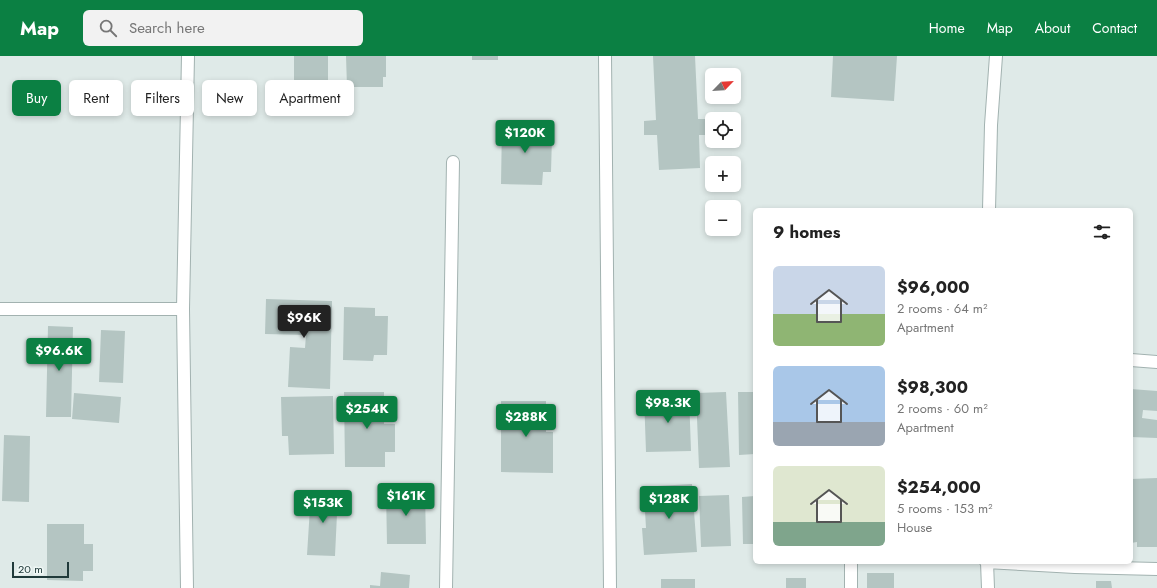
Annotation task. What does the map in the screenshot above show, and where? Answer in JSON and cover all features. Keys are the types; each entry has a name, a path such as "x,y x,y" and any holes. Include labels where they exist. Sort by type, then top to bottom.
{"street":[{"path":"187,588 183,309 188,56"},
{"path":"605,56 610,588"},
{"path":"989,208 991,125 996,56"},
{"path":"446,588 453,162"},
{"path":"0,309 183,309"},
{"path":"1133,360 1157,362"},
{"path":"851,564 851,588"},
{"path":"986,564 988,588"},
{"path":"1016,564 1075,568 1157,569"}],"building":[{"path":"294,56 328,56 328,80 294,80"},
{"path":"346,56 386,56 386,77 383,77 383,87 354,87 354,80 347,80"},
{"path":"472,56 498,56 498,60 472,60"},
{"path":"653,56 695,56 698,119 705,119 705,135 699,135 700,168 659,170 657,135 644,135 644,121 656,120"},
{"path":"833,56 897,56 894,101 831,97"},
{"path":"502,124 544,125 543,136 552,137 551,172 543,172 542,185 501,184"},
{"path":"266,299 332,301 330,389 288,387 290,347 305,348 306,335 265,334"},
{"path":"344,307 375,308 375,316 388,316 387,355 374,355 373,361 343,360"},
{"path":"48,326 73,327 71,417 46,417"},
{"path":"101,330 125,331 123,383 99,382"},
{"path":"1133,389 1157,391 1157,411 1143,410 1142,418 1157,420 1157,438 1133,437"},
{"path":"344,392 384,392 384,424 395,424 395,452 385,452 385,467 345,467"},
{"path":"726,392 730,467 699,468 696,393"},
{"path":"738,392 753,392 753,454 739,455"},
{"path":"74,393 121,397 119,423 72,419"},
{"path":"689,395 691,451 646,452 644,396"},
{"path":"333,396 334,454 289,455 288,436 282,436 281,397"},
{"path":"501,401 546,401 546,432 553,432 553,473 501,472"},
{"path":"4,435 30,436 29,502 2,501"},
{"path":"1157,478 1157,547 1137,547 1137,542 1133,543 1133,479"},
{"path":"692,484 697,552 644,555 642,528 646,528 645,511 641,511 640,487"},
{"path":"425,490 426,544 387,544 386,491"},
{"path":"311,492 338,493 335,556 307,555"},
{"path":"729,495 731,546 701,547 699,496"},
{"path":"753,496 753,544 743,544 742,497"},
{"path":"47,524 84,524 84,544 93,544 93,571 83,571 83,581 47,580"},
{"path":"381,572 410,575 409,588 370,588 370,585 380,586"},
{"path":"867,573 894,573 894,588 867,588"},
{"path":"786,578 806,578 806,588 786,588"},
{"path":"661,579 695,579 695,588 661,588"},
{"path":"1096,581 1111,581 1112,588 1096,588"}]}
